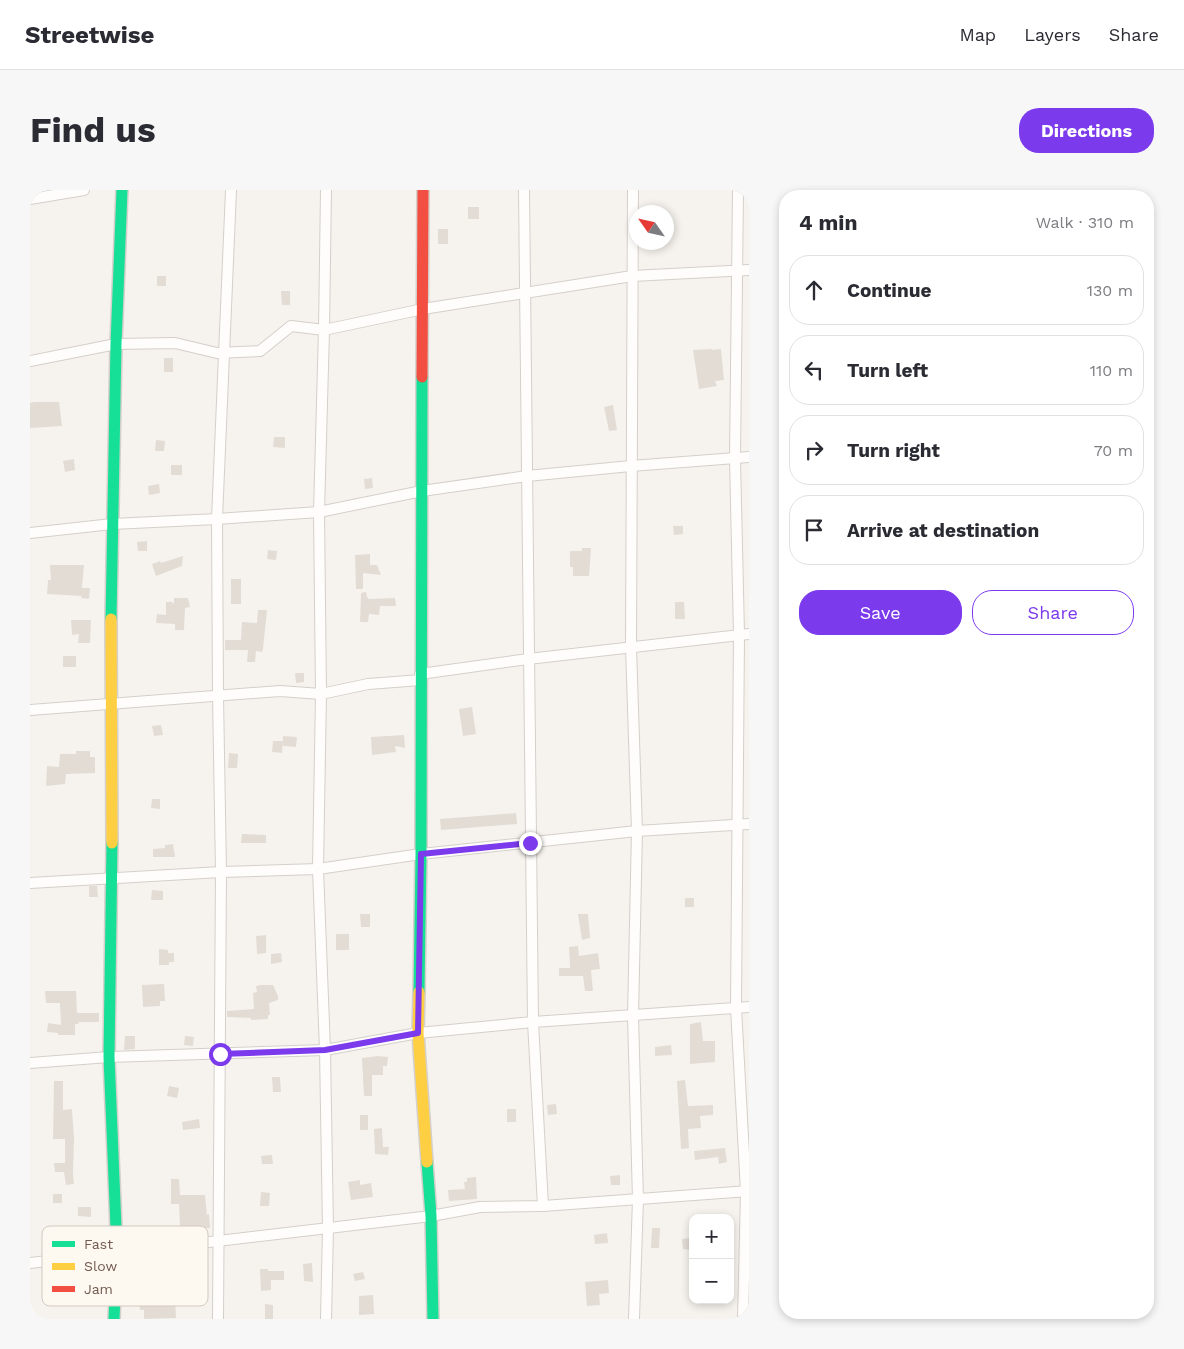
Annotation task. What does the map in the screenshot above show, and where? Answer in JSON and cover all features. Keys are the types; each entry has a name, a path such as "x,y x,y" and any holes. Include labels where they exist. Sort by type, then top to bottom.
{"street":[{"path":"30,199 84,190"},
{"path":"116,1226 109,1057 112,878 112,524 122,190"},
{"path":"218,1319 221,872 218,519 231,190"},
{"path":"326,190 319,512 321,694 318,869 325,1050 328,1228 326,1319"},
{"path":"423,190 421,854 418,1033 431,1216 433,1319"},
{"path":"524,190 532,1022 543,1206"},
{"path":"633,190 631,647 637,831 633,1016 638,1199 634,1319"},
{"path":"738,190 735,459 744,634 737,825 736,1008 747,1191 743,1319"},
{"path":"30,361 116,344 175,343 224,353 260,351 291,326 324,330 423,309 632,276 749,270"},
{"path":"30,533 112,524 319,512 422,490 528,476 749,457"},
{"path":"30,710 280,691 321,694 368,684 528,659 744,634"},
{"path":"30,883 221,872 318,869 421,854 637,831 749,824"},
{"path":"30,1063 109,1057 325,1050 418,1033 532,1022 749,1007"},
{"path":"208,1241 431,1216 480,1207 543,1206 747,1191"},
{"path":"114,1319 115,1306"}],"building":[{"path":"468,207 479,207 479,219 468,219"},
{"path":"438,229 448,229 448,244 438,244"},
{"path":"157,276 166,276 166,286 157,286"},
{"path":"281,291 290,291 290,305 282,305"},
{"path":"721,349 724,380 715,381 717,386 699,389 693,350"},
{"path":"164,358 173,358 173,372 164,372"},
{"path":"59,402 62,426 30,428 30,403"},
{"path":"613,405 617,430 609,431 604,407"},
{"path":"274,437 285,437 285,448 273,447"},
{"path":"156,440 165,441 164,451 155,451"},
{"path":"74,459 75,470 65,472 63,461"},
{"path":"171,465 182,465 182,475 171,475"},
{"path":"372,478 373,488 365,489 364,479"},
{"path":"159,484 160,493 149,495 148,486"},
{"path":"673,526 683,526 683,534 674,535"},
{"path":"147,541 147,551 138,551 137,542"},
{"path":"582,548 591,548 589,576 573,576 573,567 570,567 570,551 582,551"},
{"path":"268,550 277,551 276,560 267,559"},
{"path":"370,554 370,565 377,565 381,575 363,573 363,589 356,589 355,555"},
{"path":"183,556 182,566 156,576 152,564"},
{"path":"50,565 84,565 82,588 90,588 89,599 81,598 82,596 47,594 48,580 51,580"},
{"path":"231,579 241,579 241,604 231,604"},
{"path":"366,592 369,599 395,598 396,606 380,606 379,615 369,614 368,622 360,622 361,593"},
{"path":"174,598 188,598 190,607 185,608 184,630 175,630 175,624 156,623 157,614 166,615 166,602 174,604"},
{"path":"675,602 684,602 685,619 675,619"},
{"path":"258,610 267,610 263,649 262,652 256,651 255,662 247,662 248,650 225,650 225,640 241,640 242,622 257,623"},
{"path":"71,620 91,620 90,643 78,643 79,634 72,635"},
{"path":"63,656 76,656 76,667 63,667"},
{"path":"295,673 304,673 304,682 296,683"},
{"path":"472,707 476,734 463,736 459,709"},
{"path":"161,725 163,735 154,736 152,726"},
{"path":"404,735 405,748 395,746 396,752 372,755 371,737"},
{"path":"283,736 297,737 296,747 283,746"},
{"path":"273,741 283,741 282,753 272,752"},
{"path":"76,751 90,751 90,757 95,757 95,773 66,774 65,784 46,786 47,766 59,767 60,754 76,754"},
{"path":"229,753 238,754 237,768 228,768"},
{"path":"152,799 160,799 160,809 151,808"},
{"path":"516,813 517,824 441,830 440,819"},
{"path":"242,834 266,835 266,843 241,843"},
{"path":"173,844 175,857 153,857 153,849 165,848 165,845"},
{"path":"89,886 97,886 98,897 89,897"},
{"path":"152,890 163,891 163,900 151,900"},
{"path":"685,898 694,898 694,907 685,907"},
{"path":"360,914 370,914 370,927 361,927"},
{"path":"578,914 588,914 590,938 582,940"},
{"path":"336,934 349,934 349,950 336,950"},
{"path":"266,935 266,953 257,954 256,936"},
{"path":"578,946 579,956 598,953 600,969 591,970 593,991 585,991 583,976 559,976 559,968 570,968 569,947"},
{"path":"159,949 168,950 168,953 174,953 174,962 169,962 169,965 159,965"},
{"path":"281,953 282,962 271,964 271,954"},
{"path":"164,984 165,1001 160,1001 160,1006 143,1007 142,985"},
{"path":"273,985 278,996 278,1000 269,1003 270,1015 268,1015 268,1019 251,1020 251,1018 227,1017 227,1011 254,1009 253,993 257,992 256,986"},
{"path":"45,991 76,991 77,1013 99,1013 99,1022 78,1022 79,1024 75,1024 75,1035 58,1035 58,1033 47,1032 48,1023 61,1025 60,1003 46,1003"},
{"path":"701,1022 703,1041 715,1041 715,1062 690,1064 690,1024"},
{"path":"125,1036 135,1036 135,1049 124,1050"},
{"path":"185,1036 194,1037 193,1046 184,1045"},
{"path":"671,1045 672,1055 655,1056 655,1047"},
{"path":"388,1057 387,1066 383,1066 383,1075 372,1075 372,1096 364,1096 362,1058"},
{"path":"272,1077 280,1077 281,1092 273,1092"},
{"path":"685,1080 688,1106 713,1105 713,1115 700,1116 701,1128 688,1129 689,1148 681,1149 677,1081"},
{"path":"54,1081 63,1081 63,1110 72,1109 74,1184 66,1185 64,1172 55,1172 54,1163 65,1163 65,1139 53,1139"},
{"path":"169,1086 179,1088 177,1098 167,1096"},
{"path":"556,1104 557,1114 548,1115 547,1105"},
{"path":"507,1109 516,1109 516,1122 507,1122"},
{"path":"360,1115 368,1115 368,1130 360,1130"},
{"path":"199,1119 200,1128 183,1130 182,1122"},
{"path":"382,1128 383,1147 389,1147 388,1155 375,1154 374,1129"},
{"path":"725,1148 727,1162 719,1164 718,1157 695,1160 694,1151"},
{"path":"272,1155 273,1164 262,1164 261,1156"},
{"path":"620,1175 620,1185 611,1185 610,1176"},
{"path":"476,1177 477,1199 449,1201 448,1190 465,1189 464,1182 467,1182 467,1178"},
{"path":"171,1179 179,1179 180,1195 205,1195 210,1228 208,1228 208,1226 180,1226 179,1204 171,1204"},
{"path":"360,1180 360,1185 371,1183 373,1197 351,1200 348,1182"},
{"path":"261,1192 270,1193 269,1206 260,1206"},
{"path":"53,1194 62,1194 62,1203 53,1203"},
{"path":"78,1207 91,1207 91,1217 78,1216"},
{"path":"652,1228 660,1228 659,1248 651,1248"},
{"path":"607,1233 608,1243 595,1244 594,1235"},
{"path":"689,1238 689,1250 683,1249 682,1239"},
{"path":"312,1263 313,1282 304,1281 303,1264"},
{"path":"260,1269 284,1271 284,1280 271,1280 271,1290 261,1291"},
{"path":"363,1272 365,1279 355,1281 353,1274"},
{"path":"608,1280 609,1293 599,1294 600,1305 587,1306 585,1282"},
{"path":"373,1295 374,1314 359,1315 359,1296"},
{"path":"265,1304 273,1305 273,1319 265,1319"},
{"path":"140,1306 175,1306 176,1318 144,1319 144,1310 140,1310"}],"traffic: fast":[{"path":"111,619 116,344 122,190"},
{"path":"419,992 422,377"},
{"path":"112,843 109,1057 116,1226"},
{"path":"427,1162 431,1216 433,1319"},
{"path":"114,1319 115,1306"}],"traffic: slow":[{"path":"111,619 112,843"},
{"path":"419,992 418,1033 427,1162"}],"traffic: jam":[{"path":"422,377 423,190"}],"route":[{"path":"220,1054 325,1050 418,1033 421,854 530,843"}]}
